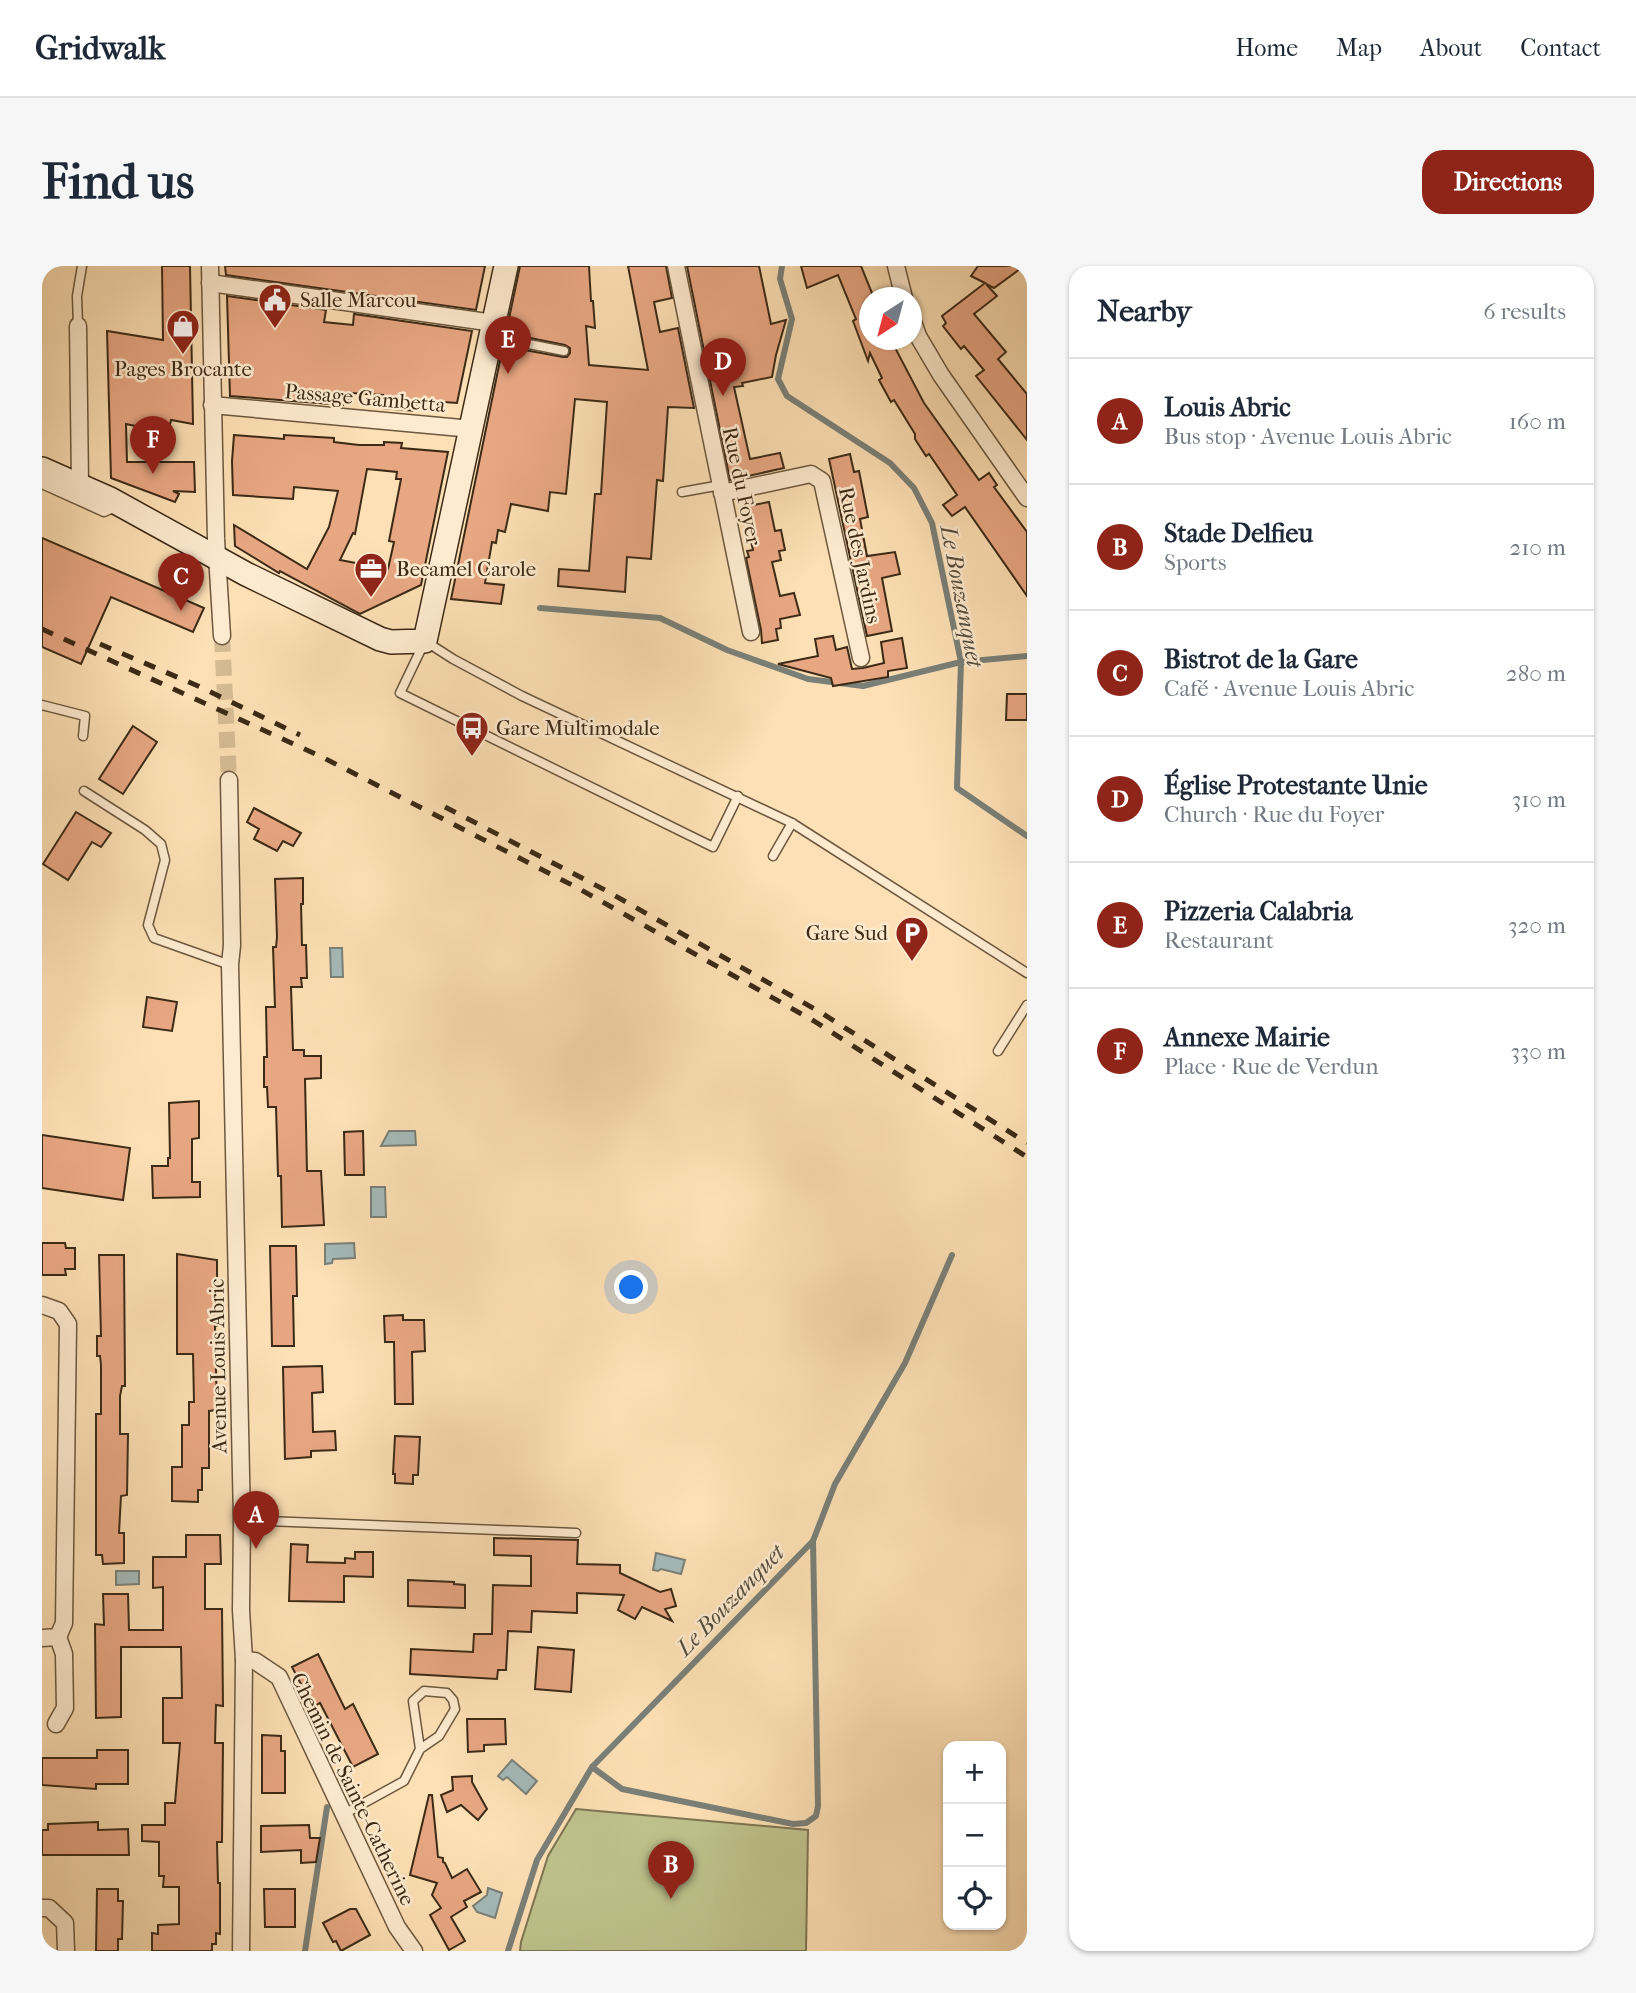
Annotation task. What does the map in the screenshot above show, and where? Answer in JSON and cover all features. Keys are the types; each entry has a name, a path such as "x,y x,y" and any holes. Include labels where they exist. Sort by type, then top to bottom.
{"main road":[{"path":"42,469 168,524 246,574 380,639 391,642 425,641 506,266"}],"street":[{"path":"210,266 212,405 222,636"},
{"name":"Rue du Foyer","path":"676,266 751,632"},
{"path":"896,266 900,287"},
{"path":"210,284 492,330"},
{"path":"78,326 80,485"},
{"path":"922,343 941,375 1027,498"},
{"name":"Passage Gambetta","path":"212,405 472,429"},
{"name":"Rue des Jardins","path":"721,489 811,474 822,481 860,658"},
{"name":"Avenue Louis Abric","path":"229,780 232,945 230,965 244,1660 241,1951"},
{"path":"42,1305 59,1311 68,1324 64,1623 50,1637 64,1654 65,1708 56,1724"},
{"name":"Chemin de Sainte-Catherine","path":"244,1660 256,1661 279,1677 397,1927 414,1951"},
{"path":"42,1908 49,1908 65,1923 66,1951"}],"lane":[{"path":"78,326 77,296 82,266"},
{"path":"492,330 564,351"},
{"path":"42,484 104,512 117,500"},
{"path":"682,492 721,489"},
{"path":"738,796 713,847 400,693 425,641 522,696 738,796 792,823 1027,973"},
{"path":"42,705 85,716 83,736"},
{"path":"84,791 145,830 161,844 165,860 148,925 154,938 230,965"},
{"path":"773,856 792,823"},
{"path":"998,1051 1027,1005"},
{"path":"242,1520 576,1533"},
{"path":"343,1814 404,1781 420,1749 439,1736 455,1709 453,1700 447,1693 424,1691 413,1701 420,1749"}],"green space":[{"path":"576,1809 808,1830 806,1951 520,1951 548,1856"}],"shaded area":[{"path":"330,948 342,948 343,977 331,977"},
{"path":"389,1131 415,1131 416,1145 381,1146"},
{"path":"371,1187 385,1187 386,1217 371,1217"},
{"path":"354,1243 355,1258 333,1259 332,1263 325,1264 325,1244"},
{"path":"656,1553 685,1560 681,1574 661,1569 653,1570"},
{"path":"116,1571 139,1571 139,1584 116,1585"},
{"path":"512,1760 537,1781 526,1794 507,1777 503,1780 498,1776"},
{"path":"488,1888 502,1893 495,1918 477,1912 473,1906 487,1895"}],"building":[{"path":"162,266 190,266 193,424 171,420 168,433 126,424 127,462 194,462 195,492 173,491 179,494 175,502 111,478 107,331 163,340"},
{"path":"225,266 485,266 476,310 226,275"},
{"path":"520,266 589,266 595,328 586,326 589,365 648,370 628,266 666,266 672,298 654,302 660,332 678,328 694,408 668,407 663,481 657,480 651,559 627,557 625,592 558,586 559,569 589,571 595,494 601,494 607,402 575,399 566,494 550,492 548,511 511,504 505,532 498,530 496,543 492,542 485,583 504,585 501,604 451,599 503,346 563,357 570,353 570,348 565,345 506,333"},
{"path":"687,266 759,266 771,324 786,320 772,377 734,387 750,459 780,453 784,468 730,480"},
{"path":"801,266 861,266 870,287 859,287 859,337 853,321 856,319 838,275 807,288"},
{"path":"978,266 1024,266 994,288 986,284 997,296 974,314 1006,352 998,359 1027,394 1027,440 976,376 984,370 964,346 961,349 943,326 946,323 942,316 985,283 971,276"},
{"path":"227,296 326,310 324,322 353,325 354,314 472,331 457,403 417,400 416,411 382,408 383,395 351,393 351,400 344,399 343,405 230,396"},
{"path":"864,350 896,350 924,403 979,480 989,473 997,485 994,487 1027,532 1027,596 965,507 952,516 943,505 957,495 929,454 926,456 894,400 891,402 879,380 882,378 870,353 868,361"},
{"path":"234,435 284,439 284,435 334,438 334,442 359,445 402,443 401,448 448,452 421,585 360,614 280,571 279,573 235,546 234,525 307,569 329,527 338,491 294,487 293,499 233,495","holes":["367,469 397,472 396,479 401,479 389,541 394,542 388,569 340,560 353,533 355,534"]},
{"path":"850,454 854,472 859,471 868,517 860,519 867,556 895,552 900,574 882,578 892,631 867,636 829,459"},
{"path":"769,502 775,531 781,530 785,550 779,551 781,560 772,562 780,596 794,593 800,615 780,619 781,628 776,629 778,640 762,643 746,558 749,557 747,551 753,550 750,537 754,536 748,506"},
{"path":"42,538 204,608 193,632 111,597 81,664 42,647"},
{"path":"833,636 836,650 847,647 852,669 884,663 881,642 902,638 907,668 888,671 888,677 833,686 831,678 778,664 818,656 815,639"},
{"path":"1007,694 1027,694 1027,720 1006,720"},
{"path":"133,726 157,742 123,794 99,779"},
{"path":"254,808 301,833 293,846 283,841 277,851 254,839 259,829 247,822"},
{"path":"76,812 111,833 101,847 92,842 68,880 43,864"},
{"path":"303,878 302,945 306,945 307,978 301,978 302,987 291,987 293,1050 304,1050 304,1056 321,1056 321,1078 305,1079 307,1171 321,1171 324,1225 282,1227 276,1107 268,1107 267,1087 264,1087 264,1057 267,1057 266,1007 275,1007 275,879"},
{"path":"147,997 177,1002 172,1031 143,1027"},
{"path":"199,1101 199,1138 192,1139 192,1182 200,1182 200,1197 153,1198 152,1166 168,1166 170,1158 169,1103"},
{"path":"363,1131 364,1175 345,1175 344,1132"},
{"path":"42,1135 130,1148 123,1200 42,1188"},
{"path":"42,1243 65,1243 66,1248 75,1248 75,1269 65,1269 66,1275 42,1275"},
{"path":"270,1246 296,1246 294,1346 272,1346"},
{"path":"177,1254 217,1260 217,1410 209,1411 209,1468 202,1468 202,1490 198,1490 198,1502 172,1501 172,1467 182,1467 182,1425 189,1425 189,1402 194,1402 193,1354 177,1354"},
{"path":"99,1255 124,1255 125,1386 122,1386 120,1396 120,1434 128,1434 127,1495 121,1496 119,1533 124,1533 124,1563 103,1564 102,1555 96,1555 96,1414 101,1414 101,1365 100,1356 97,1356 97,1336 101,1336"},
{"path":"403,1315 403,1320 424,1320 425,1351 412,1352 413,1404 395,1404 394,1342 385,1342 384,1316"},
{"path":"322,1366 323,1392 312,1393 313,1432 335,1431 336,1450 311,1451 311,1457 285,1459 283,1367"},
{"path":"395,1436 420,1437 418,1475 413,1475 413,1484 395,1483"},
{"path":"186,1535 220,1535 221,1564 205,1564 205,1609 222,1609 223,1706 216,1705 215,1743 223,1743 222,1842 217,1842 220,1934 216,1933 216,1944 212,1944 212,1951 152,1951 152,1933 158,1934 158,1925 179,1924 179,1887 163,1887 164,1876 159,1876 159,1842 142,1841 142,1825 165,1825 165,1803 175,1803 180,1743 163,1743 163,1698 182,1698 181,1647 121,1647 121,1717 96,1718 95,1624 104,1625 103,1594 128,1594 129,1630 163,1630 163,1587 153,1588 153,1557 186,1557"},
{"path":"494,1538 578,1540 577,1564 620,1565 620,1573 660,1592 671,1589 676,1606 665,1609 672,1621 642,1607 635,1619 618,1610 624,1595 577,1593 577,1613 532,1611 531,1632 508,1631 506,1670 498,1670 497,1679 410,1674 411,1649 473,1652 474,1634 492,1634 493,1585 531,1586 531,1556 494,1555"},
{"path":"291,1544 308,1545 307,1562 345,1563 345,1558 355,1559 355,1552 373,1552 373,1577 344,1576 344,1602 289,1601"},
{"path":"408,1580 465,1585 465,1608 408,1606"},
{"path":"538,1647 574,1650 571,1692 535,1689"},
{"path":"318,1654 345,1709 353,1704 378,1754 353,1767 320,1703 313,1707 292,1667"},
{"path":"467,1719 505,1719 506,1744 484,1745 484,1751 468,1752"},
{"path":"262,1735 281,1736 281,1751 285,1751 285,1793 262,1793"},
{"path":"97,1750 128,1750 128,1784 96,1784 96,1789 42,1785 42,1758 97,1758"},
{"path":"472,1776 472,1782 487,1809 478,1820 461,1805 447,1812 441,1795 453,1790 452,1777"},
{"path":"429,1795 432,1795 438,1857 443,1858 452,1878 467,1869 481,1892 464,1901 467,1907 451,1917 465,1941 449,1950 430,1915 441,1908 432,1895 437,1883 410,1875"},
{"path":"98,1822 98,1830 128,1829 129,1855 42,1855 42,1830 48,1830 48,1824"},
{"path":"309,1825 310,1838 320,1838 316,1862 301,1863 301,1850 261,1852 261,1826"},
{"path":"97,1889 118,1889 118,1901 123,1901 122,1939 118,1939 118,1951 96,1951"},
{"path":"264,1889 295,1889 295,1927 265,1927"},
{"path":"350,1909 356,1909 370,1935 341,1951 323,1923"}],"waterway":[{"name":"Le Bouzanquet","path":"782,266 780,279 792,319 778,379 787,396 890,463 914,488 932,523 961,662 957,788 1027,836"},
{"path":"540,608 660,618 727,650 808,679 863,686 961,662 1027,656"},
{"name":"Le Bouzanquet","path":"508,1951 537,1860 592,1767 813,1541 835,1484 905,1363 952,1255"},
{"path":"592,1767 622,1789 793,1824 806,1823 816,1816 818,1806 813,1541"},
{"path":"305,1951 327,1807"}],"tunnel":[{"path":"222,636 229,780"}],"railway":[{"path":"42,629 320,756 576,887 814,1021 1027,1157"},
{"path":"100,644 198,686 300,735"},
{"path":"445,807 605,890 820,1012 1027,1143"}],"place":[{"name":"Salle Marcou","path":"275,330"},
{"name":"Pages Brocante","path":"183,356"},
{"name":"Pizzeria Calabria","path":"508,374"},
{"name":"Église Protestante Unie","path":"723,396"},
{"name":"Annexe Mairie","path":"153,474"},
{"name":"Becamel Carole","path":"371,599"},
{"name":"Bistrot de la Gare","path":"181,611"},
{"name":"Gare Multimodale","path":"472,758"},
{"name":"Gare Sud","path":"912,963"},
{"name":"Louis Abric","path":"256,1549"},
{"name":"Stade Delfieu","path":"671,1899"}]}
